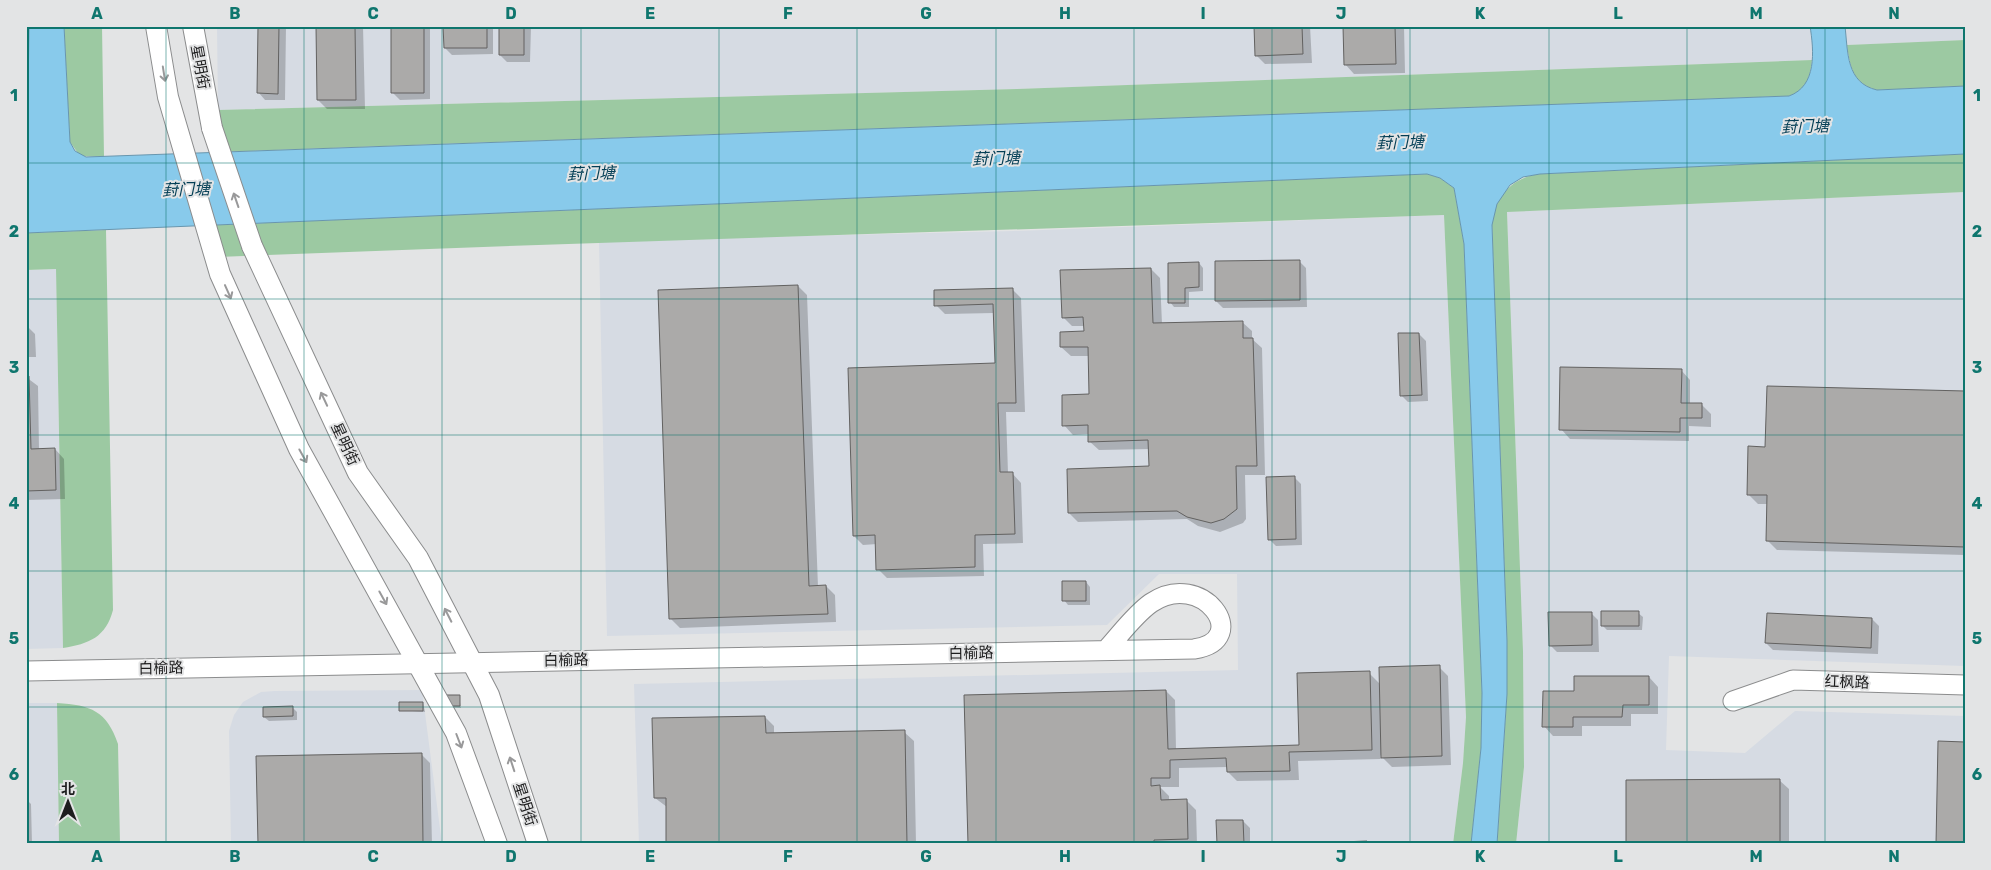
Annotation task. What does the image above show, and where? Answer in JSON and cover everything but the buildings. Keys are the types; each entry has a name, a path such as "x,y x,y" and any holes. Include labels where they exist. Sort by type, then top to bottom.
{"main road":[{"path":"156,26 168,97 220,274 299,449 420,663 456,733 497,844"},
{"name":"星明街","path":"193,26 212,128 252,246 358,473 418,558 489,695 538,844"}],"street":[{"name":"白榆路","path":"26,671 420,663 1106,650 1204,648 1217,638 1220,622 1213,608 1200,597 1169,596 1150,604 1106,650"},
{"name":"红枫路","path":"1733,701 1793,680 1965,685"}],"shaded area":[{"path":"217,26 1810,26 1813,44 1812,60 1017,89 218,110"},
{"path":"1845,26 1965,26 1965,40 1847,45"},
{"path":"1965,192 1965,666 1669,656 1666,750 1745,753 1795,711 1965,716 1965,844 1516,844 1524,767 1523,651 1507,212"},
{"path":"1444,215 1466,717 1463,763 1453,844 639,844 634,684 1238,670 1237,574 1159,574 1107,625 607,636 599,241 1014,231"},
{"path":"56,269 63,648 26,649 26,270"},
{"path":"422,690 442,844 231,844 229,731 234,715 243,702 261,692 275,691"},
{"path":"26,703 57,703 59,844 26,844"}],"green space":[{"path":"26,26 29,26 29,131 26,145"},
{"path":"64,26 102,26 104,157 80,156 70,142"},
{"path":"1965,40 1965,86 1877,90 1863,84 1854,74 1847,45"},
{"path":"1812,60 1810,72 1803,87 1789,96 219,152 218,110 1017,89"},
{"path":"1965,154 1965,192 1507,212 1523,651 1524,767 1516,844 1497,844 1507,694 1507,641 1492,225 1493,215 1501,197 1506,190 1521,179 1540,174"},
{"path":"1427,174 1440,178 1454,188 1464,244 1482,693 1481,748 1471,844 1453,844 1463,763 1466,717 1444,215 218,257 216,225"},
{"path":"106,230 113,610 106,627 95,638 81,644 63,648 56,269 26,270 26,233"},
{"path":"57,703 88,708 96,712 109,724 114,733 118,744 120,844 59,844"}],"water":[{"name":"葑门塘","path":"29,26 64,26 70,142 75,151 86,157 1789,96 1805,84 1809,76 1812,56 1810,26 1845,26 1848,56 1854,74 1859,81 1877,90 1965,86 1965,154 1540,174 1523,177 1510,185 1497,204 1492,225 1507,641 1507,694 1497,844 1471,844 1481,748 1482,693 1464,244 1454,188 1440,178 1427,174 26,233"}]}
